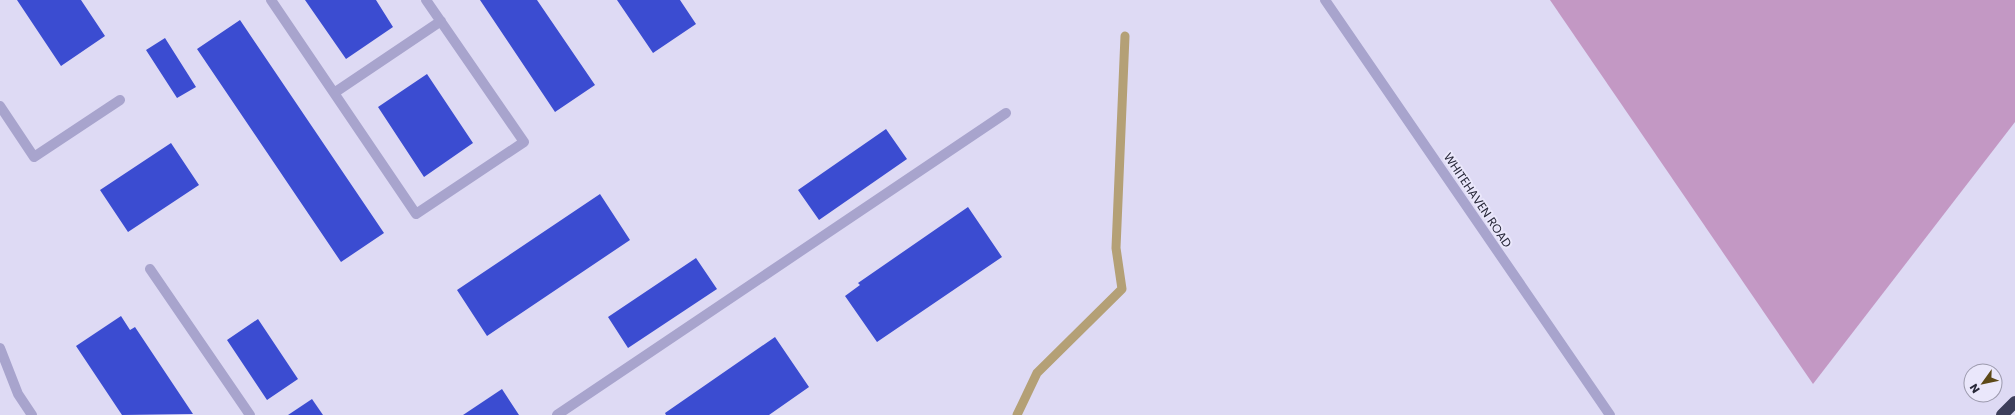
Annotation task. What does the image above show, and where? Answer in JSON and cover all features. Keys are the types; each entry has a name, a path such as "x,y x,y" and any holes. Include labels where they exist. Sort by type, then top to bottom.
{"highway":[{"path":"2002,415 2015,402"}],"street":[{"path":"271,0 416,214 524,142 426,0"},
{"name":"WHITEHAVEN ROAD","path":"1326,0 1610,415"},
{"path":"334,93 441,21"},
{"path":"0,106 3,119 34,157 120,100"},
{"path":"557,415 1006,113"},
{"path":"150,268 250,415"},
{"path":"0,348 2,362 18,394 32,415"}],"shaded area":[{"path":"1550,0 2015,0 2015,122 1813,384"}],"building":[{"path":"17,0 81,0 105,36 61,66"},
{"path":"305,0 376,0 393,27 346,59"},
{"path":"480,0 537,0 595,85 555,112"},
{"path":"617,0 680,0 696,24 653,53"},
{"path":"240,20 384,233 341,262 197,49"},
{"path":"165,38 196,87 177,98 146,50"},
{"path":"427,74 473,143 424,177 378,107"},
{"path":"886,129 907,159 819,220 798,190"},
{"path":"171,143 199,185 128,232 100,190"},
{"path":"600,194 630,240 487,336 457,290"},
{"path":"968,207 1002,257 877,342 845,296 860,285 858,283"},
{"path":"696,258 717,289 628,348 608,317"},
{"path":"121,316 130,330 135,327 193,414 122,415 76,346"},
{"path":"258,319 298,379 267,400 227,340"},
{"path":"775,337 809,387 769,415 666,415 665,413"},
{"path":"502,389 519,415 463,415"},
{"path":"312,399 323,415 288,415"}],"waterway":[{"path":"1017,415 1037,373 1122,289 1116,248 1125,36"}]}
